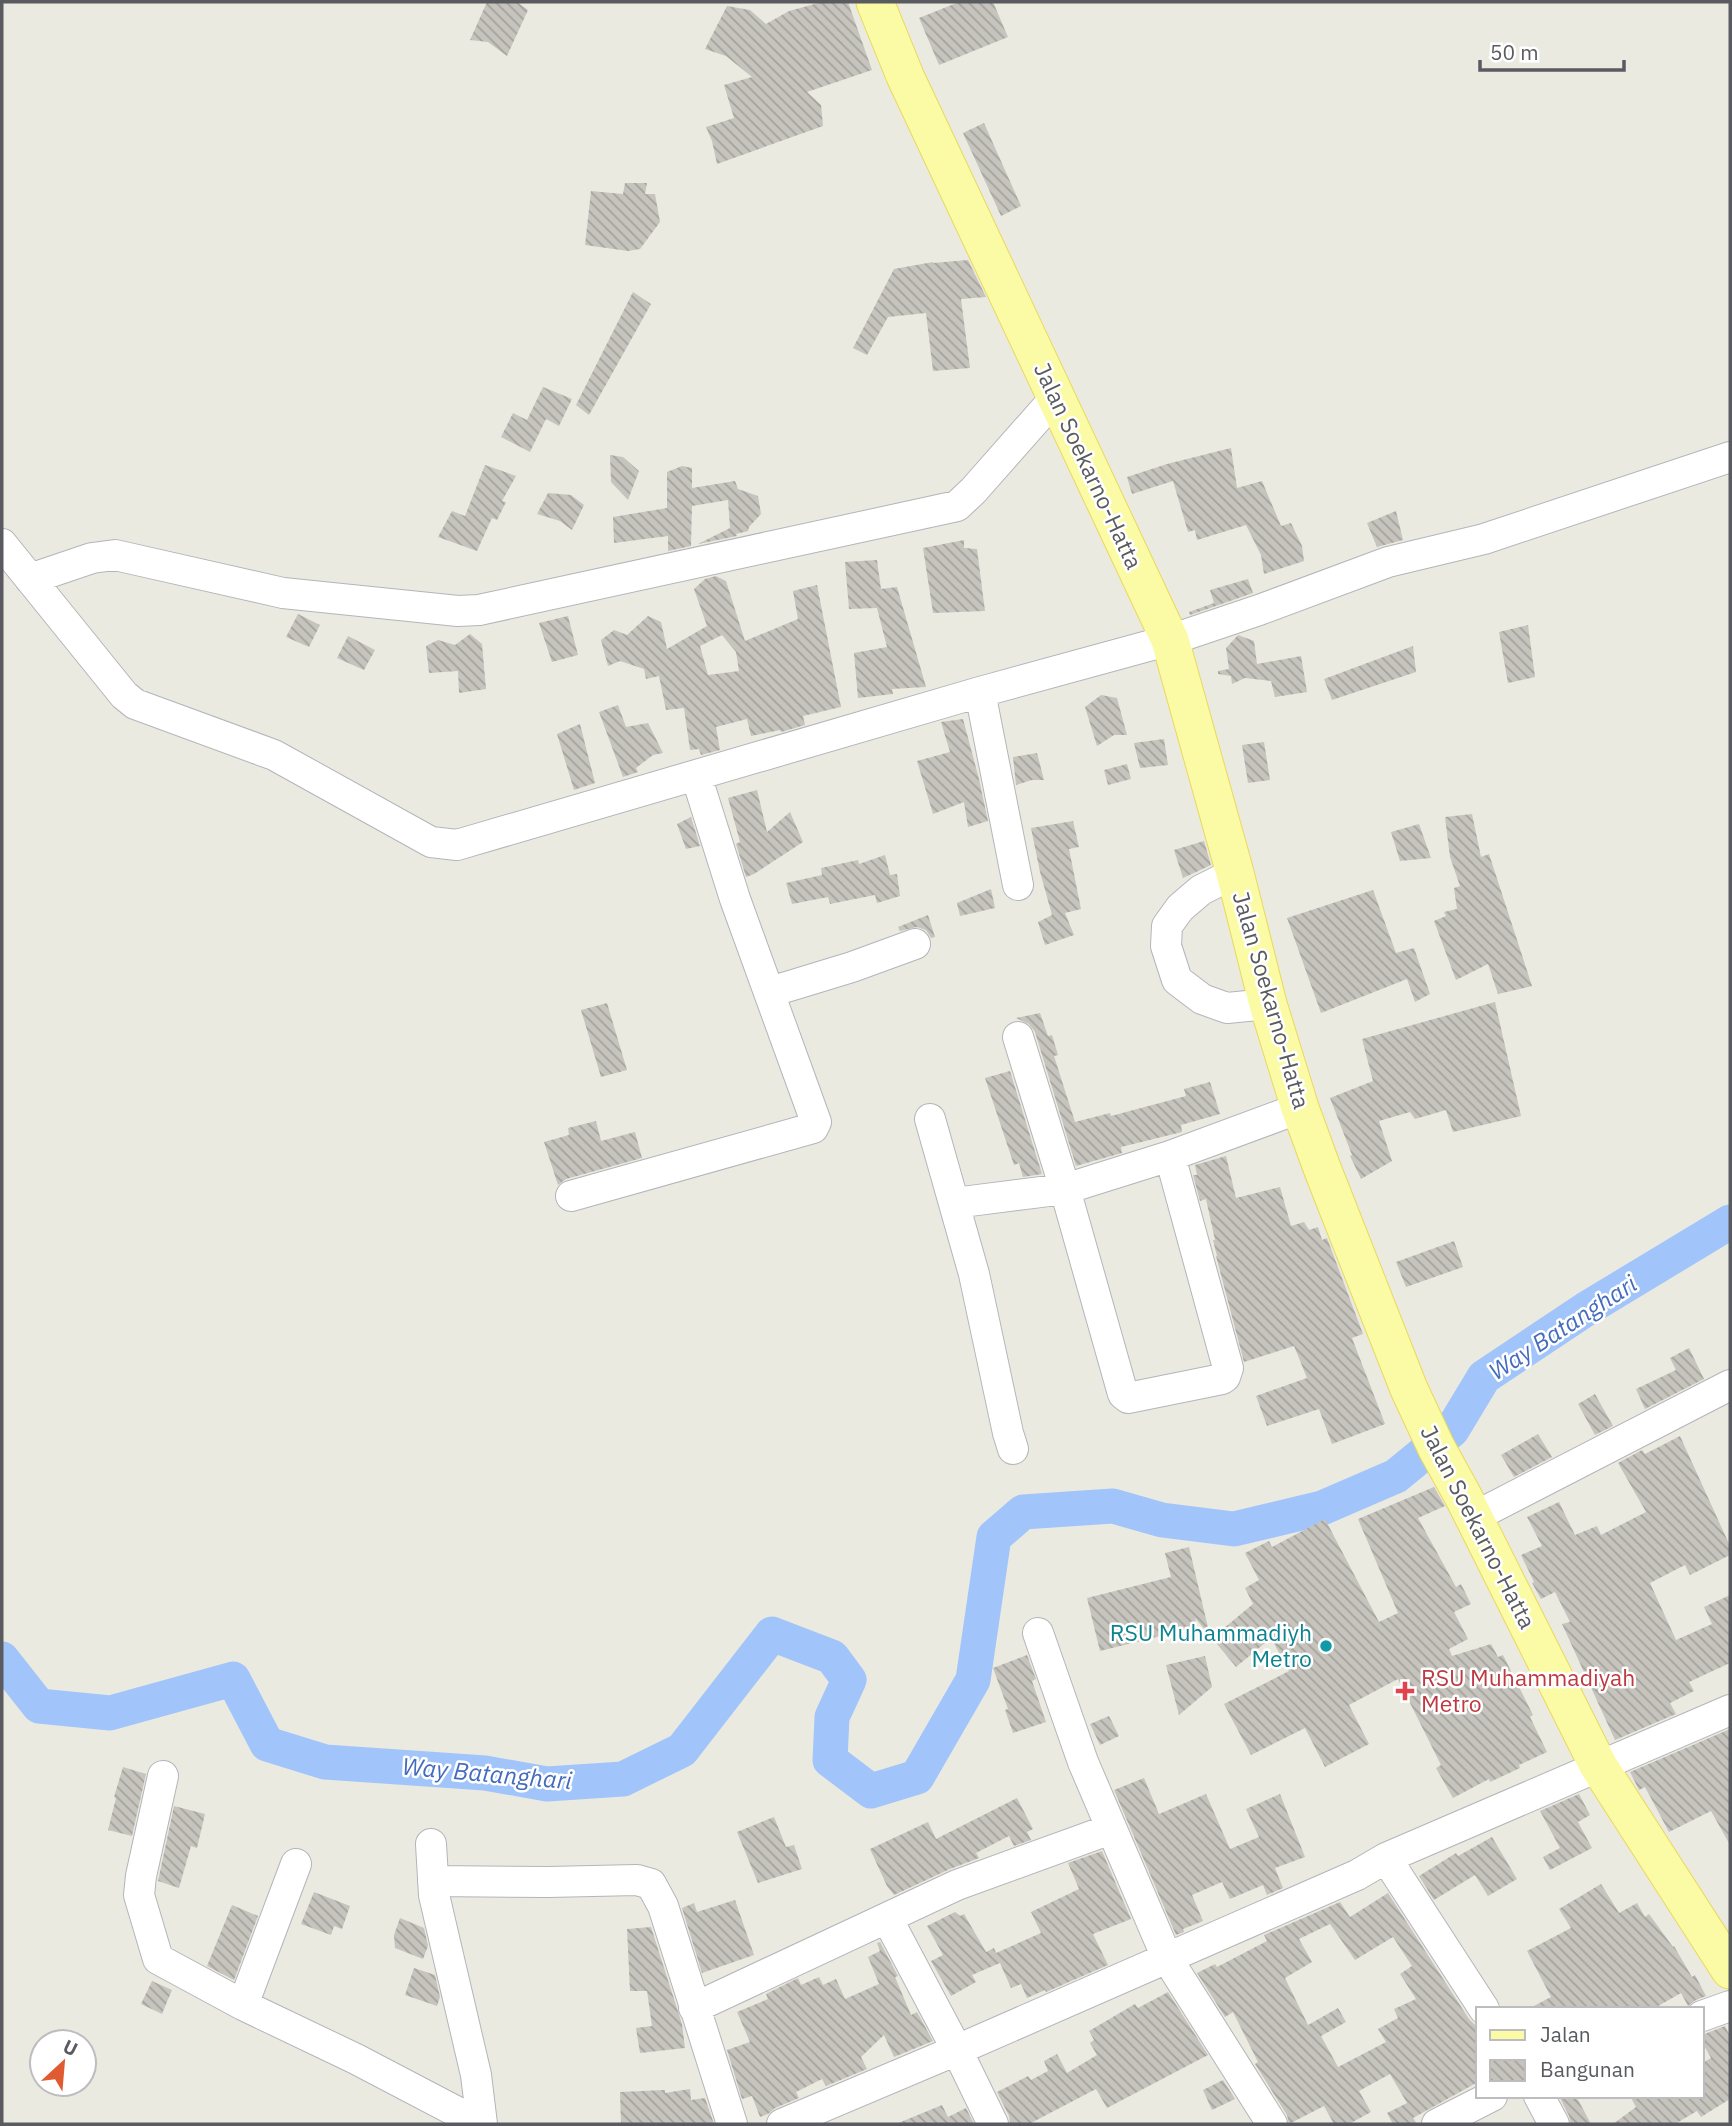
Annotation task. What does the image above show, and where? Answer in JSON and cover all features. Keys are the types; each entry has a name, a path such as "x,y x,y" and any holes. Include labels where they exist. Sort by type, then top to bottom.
{"main road":[{"name":"Jalan Soekarno-Hatta","path":"875,2 905,76 1170,640 1235,873 1268,1004 1300,1108 1409,1389 1598,1765 1730,1970"}],"street":[{"path":"30,579 92,558 115,555 283,593 457,611 479,610 957,506 1056,397"},
{"path":"2,544 124,695 135,704 274,755 431,842 457,845 981,692 1170,640 1388,562 1484,538 1730,457"},
{"path":"981,692 1018,885"},
{"path":"571,1196 814,1126 816,1122 735,899 696,775"},
{"path":"1235,873 1201,890 1180,908 1167,926 1166,946 1177,979 1202,999 1227,1008 1268,1004"},
{"path":"769,992 852,967 915,944"},
{"path":"1018,1037 1125,1396 1131,1398 1222,1379 1227,1368 1170,1156"},
{"path":"954,1203 1065,1189 1170,1156 1300,1108"},
{"path":"930,1119 974,1274 1013,1449"},
{"path":"1474,1517 1730,1385"},
{"path":"1038,1633 1083,1762 1167,1958 1272,2124"},
{"path":"782,2124 1357,1875 1387,1858 1598,1765 1730,1710"},
{"path":"163,1776 139,1895 158,1959 243,2005 356,2059 481,2124"},
{"path":"694,2008 957,1885 1111,1829"},
{"path":"431,1844 434,1895 476,2075 481,2124"},
{"path":"1387,1858 1483,2007"},
{"path":"243,2005 296,1864"},
{"path":"433,1881 647,1882 654,1888 663,1906 732,2124"},
{"path":"887,1918 993,2124"},
{"path":"1704,2015 1730,2006"},
{"path":"1437,2124 1488,2098"},
{"path":"1540,2098 1554,2124"}],"building":[{"path":"487,2 517,2 528,10 507,56 488,42 470,40"},
{"path":"822,2 848,2 872,70 807,92 821,105 823,126 717,164 706,127 734,118 724,85 752,77 726,56 705,49 727,6 750,10 766,24 789,11"},
{"path":"959,2 993,2 1008,37 939,65 919,18"},
{"path":"984,123 1021,206 1001,216 963,133"},
{"path":"625,183 647,183 645,194 655,194 660,222 640,249 628,251 585,245 591,191 623,194"},
{"path":"968,260 986,297 961,299 970,368 933,371 926,313 888,317 867,355 853,348 894,269 933,262"},
{"path":"633,292 651,304 589,415 576,405"},
{"path":"543,387 572,399 559,426 546,419 530,452 501,437 513,413 527,420"},
{"path":"1231,448 1237,488 1262,481 1281,526 1291,523 1302,546 1304,561 1264,574 1261,555 1246,525 1197,540 1195,530 1188,532 1173,481 1132,494 1127,477"},
{"path":"610,455 623,457 639,471 628,500 611,482"},
{"path":"485,465 516,476 502,501 506,502 497,520 492,518 477,551 438,537 452,511 465,516"},
{"path":"682,466 692,468 692,488 735,481 738,489 758,496 761,514 748,531 698,544 730,528 728,500 692,506 691,546 668,551 668,536 614,543 613,517 667,508 667,472"},
{"path":"548,493 571,495 584,505 572,530 560,521 537,514"},
{"path":"1396,511 1403,540 1377,547 1367,523"},
{"path":"964,540 964,548 977,549 985,611 933,613 923,548"},
{"path":"877,560 881,589 897,587 926,687 892,689 893,694 858,698 854,653 887,647 877,608 849,609 845,562"},
{"path":"716,576 726,581 745,641 798,619 793,591 817,585 841,707 803,716 805,725 781,732 780,730 751,736 747,719 716,727 720,750 701,755 699,749 690,750 684,708 666,710 659,676 646,679 644,669 620,661 608,666 601,640 614,630 627,635 648,616 661,622 667,649 707,626 694,589 705,579","holes":["722,635 736,652 739,671 708,675 700,646"]},
{"path":"1248,579 1253,593 1190,615 1189,612 1214,603 1210,590"},
{"path":"298,614 320,625 309,647 286,637"},
{"path":"568,616 578,655 552,662 539,623"},
{"path":"1528,625 1535,677 1508,683 1499,632"},
{"path":"470,634 482,644 486,689 459,693 458,671 429,673 426,646 438,640 455,645"},
{"path":"1238,635 1254,641 1257,664 1301,656 1307,692 1275,697 1271,681 1245,678 1232,684 1231,676 1218,674 1218,671 1229,669 1226,648"},
{"path":"348,636 375,650 364,670 337,658"},
{"path":"1413,646 1416,672 1332,700 1324,679"},
{"path":"1101,695 1117,698 1127,735 1114,735 1097,746 1085,707"},
{"path":"618,705 626,727 648,723 663,753 653,755 636,768 638,772 623,777 599,712"},
{"path":"963,719 988,821 968,827 964,802 933,814 917,761 950,752 941,722"},
{"path":"580,724 595,783 574,790 557,734"},
{"path":"1164,739 1168,765 1140,768 1134,743"},
{"path":"1264,742 1270,780 1248,783 1242,745"},
{"path":"1037,753 1044,780 1032,780 1016,785 1013,757"},
{"path":"1127,764 1131,779 1108,785 1104,770"},
{"path":"757,790 767,832 790,812 803,842 746,877 736,844 740,842 728,798"},
{"path":"1472,814 1481,857 1489,854 1532,986 1498,994 1488,964 1456,980 1434,921 1446,916 1444,912 1457,909 1454,888 1460,886 1450,857 1445,817"},
{"path":"691,817 700,846 686,849 677,824"},
{"path":"1073,821 1079,847 1069,849 1081,909 1065,913 1074,935 1045,945 1038,922 1052,915 1031,828"},
{"path":"1419,824 1431,858 1400,861 1391,832"},
{"path":"1204,841 1211,865 1183,878 1174,850"},
{"path":"885,855 890,875 897,874 900,896 877,903 875,895 830,904 828,897 792,904 786,883 822,875 821,868 858,860 859,864"},
{"path":"991,889 995,908 960,916 957,903"},
{"path":"1373,890 1396,953 1414,948 1430,994 1415,1002 1407,979 1321,1013 1287,918"},
{"path":"928,915 935,937 931,938 926,930 917,927 900,931 898,927"},
{"path":"1495,1002 1521,1116 1453,1132 1446,1110 1415,1119 1410,1112 1379,1121 1392,1161 1361,1179 1330,1098 1373,1081 1362,1039"},
{"path":"607,1003 627,1070 601,1077 581,1010"},
{"path":"1040,1013 1048,1036 1052,1035 1058,1055 1054,1056 1075,1122 1110,1113 1111,1116 1186,1096 1184,1089 1210,1082 1220,1114 1181,1125 1182,1132 1121,1147 1122,1153 1076,1166 1035,1032 1029,1024 1016,1018"},
{"path":"1010,1071 1042,1174 1023,1177 1019,1163 1014,1165 985,1078"},
{"path":"596,1121 601,1141 635,1132 642,1158 566,1179 558,1185 544,1142 569,1135 568,1128"},
{"path":"1226,1156 1236,1198 1280,1187 1291,1226 1304,1222 1309,1230 1318,1227 1322,1240 1327,1238 1363,1334 1352,1338 1385,1424 1332,1444 1319,1409 1267,1426 1256,1396 1307,1378 1294,1346 1244,1362 1216,1256 1206,1199 1200,1201 1193,1175 1197,1175 1195,1165"},
{"path":"1454,1241 1463,1267 1406,1287 1396,1262"},
{"path":"1689,1348 1704,1379 1645,1409 1636,1389 1676,1370 1670,1358"},
{"path":"1595,1394 1613,1426 1595,1435 1578,1404"},
{"path":"1538,1434 1552,1457 1514,1477 1501,1455"},
{"path":"1680,1436 1730,1546 1730,1555 1690,1575 1685,1565 1650,1583 1676,1640 1712,1624 1704,1607 1730,1595 1730,1663 1689,1682 1694,1691 1670,1703 1676,1714 1615,1740 1562,1624 1570,1622 1555,1592 1541,1599 1532,1583 1534,1582 1521,1555 1542,1546 1527,1517 1559,1502 1575,1535 1597,1526 1601,1535 1646,1512 1618,1463 1642,1450 1645,1454"},
{"path":"1434,1487 1445,1506 1418,1518 1456,1587 1461,1584 1471,1604 1454,1612 1468,1639 1449,1649 1452,1656 1491,1644 1498,1657 1503,1655 1533,1715 1530,1717 1547,1752 1519,1765 1520,1768 1490,1782 1489,1779 1453,1798 1436,1768 1441,1765 1398,1679 1349,1705 1369,1744 1325,1767 1305,1728 1251,1755 1224,1704 1289,1671 1271,1638 1236,1667 1212,1638 1253,1604 1245,1588 1259,1580 1245,1553 1269,1541 1272,1547 1325,1519 1379,1622 1398,1613 1358,1519"},
{"path":"1189,1547 1210,1636 1195,1618 1197,1627 1100,1651 1087,1598 1171,1577 1165,1553"},
{"path":"1027,1655 1036,1679 1032,1681 1046,1722 1013,1733 1005,1710 1008,1709 993,1668"},
{"path":"1205,1656 1212,1687 1179,1715 1166,1665"},
{"path":"1109,1716 1119,1736 1100,1745 1090,1724"},
{"path":"1730,1729 1730,1845 1711,1811 1669,1832 1645,1787 1639,1790 1630,1772"},
{"path":"123,1767 146,1774 132,1836 108,1830"},
{"path":"1144,1778 1159,1814 1206,1794 1230,1849 1259,1837 1246,1809 1280,1794 1305,1857 1275,1868 1283,1888 1267,1895 1263,1885 1230,1899 1222,1882 1192,1895 1203,1921 1183,1929 1184,1932 1176,1935 1114,1790"},
{"path":"1579,1794 1590,1815 1578,1822 1592,1848 1550,1870 1543,1857 1560,1848 1540,1811"},
{"path":"1017,1798 1033,1829 1027,1832 1031,1840 1014,1846 1009,1836 976,1853 979,1858 894,1895 887,1886 870,1849 928,1822 936,1839"},
{"path":"174,1806 205,1814 197,1848 191,1846 179,1888 158,1881"},
{"path":"774,1817 786,1847 794,1845 802,1869 758,1883 737,1832"},
{"path":"1492,1837 1517,1879 1488,1896 1475,1875 1434,1900 1419,1876 1456,1853 1458,1856"},
{"path":"1102,1851 1131,1919 1093,1934 1108,1965 1027,1998 1021,1984 1011,1988 1000,1963 972,1975 976,1982 951,1996 931,1961 943,1955 927,1926 955,1912 960,1916 964,1914 986,1952 994,1948 996,1953 1041,1933 1031,1912 1079,1889 1068,1863"},
{"path":"1601,1884 1619,1913 1637,1903 1645,1917 1649,1914 1674,1946 1706,1996 1688,2006 1681,1993 1656,2007 1532,2007 1551,1997 1527,1951 1571,1928 1559,1909"},
{"path":"314,1892 350,1906 342,1929 334,1926 331,1935 301,1924"},
{"path":"1388,1893 1476,2026 1476,2083 1413,2118 1417,2124 1393,2124 1387,2113 1407,2103 1390,2074 1359,2091 1371,2112 1349,2124 1334,2124 1324,2106 1289,2124 1287,2115 1255,2064 1258,2062 1233,2012 1225,2017 1197,1973 1215,1964 1217,1967 1267,1941 1264,1935 1340,1902 1350,1917","holes":["1330,1924 1355,1960 1393,1937 1412,1966 1400,1974 1416,1999 1394,2009 1398,2018 1378,2029 1386,2042 1338,2067 1321,2036 1346,2022 1338,2008 1308,2025 1285,1978 1312,1962 1299,1939"]},
{"path":"735,1900 754,1955 702,1973 682,1908 694,1903 697,1912"},
{"path":"232,1905 258,1916 234,1980 207,1966"},
{"path":"400,1918 424,1928 428,1946 423,1959 395,1948 394,1935"},
{"path":"651,1927 682,2024 685,2048 640,2053 636,2028 652,2026 647,1991 630,1991 627,1929"},
{"path":"880,1942 898,1976 895,1977 911,2015 917,2012 933,2041 894,2057 884,2035 861,2057 867,2069 826,2086 822,2079 796,2092 799,2098 760,2117 752,2096 742,2099 727,2050 750,2042 737,2012 768,1999 766,1994 798,1978 801,1985 819,1977 823,1985 836,1979 845,1999 879,1984 868,1957 880,1951 877,1943"},
{"path":"414,1968 435,1975 440,1997 437,2006 405,1995"},
{"path":"152,1981 172,1990 162,2014 141,2004"},
{"path":"1168,1992 1208,2055 1107,2108 1096,2089 1029,2124 1010,2124 997,2092 1028,2076 1031,2080 1048,2071 1044,2061 1057,2054 1067,2073 1097,2055 1090,2043 1094,2040 1089,2031 1135,2004 1138,2008"},
{"path":"1725,2026 1730,2036 1730,2099 1701,2117 1697,2111 1675,2124 1613,2124 1636,2107 1631,2098 1704,2098 1704,2062 1711,2058 1704,2046 1704,2034"},
{"path":"1223,2080 1235,2099 1212,2110 1203,2090"},
{"path":"690,2089 691,2100 705,2098 714,2124 621,2124 620,2092 665,2090 665,2093"},
{"path":"1560,2098 1577,2098 1591,2124 1571,2124"},
{"path":"942,2105 948,2117 966,2108 974,2124 896,2124"}],"waterway":[{"name":"Way Batanghari","path":"2,1659 39,1706 110,1713 233,1679 267,1744 325,1762 485,1773 547,1784 623,1779 682,1750 772,1634 832,1657 849,1680 832,1717 830,1760 871,1791 917,1777 973,1680 994,1537 1023,1512 1113,1506 1162,1520 1234,1529 1322,1508 1396,1476 1452,1430 1484,1377 1586,1309 1730,1222"}],"place":[{"name":"RSU Muhammadiyh Metro","path":"1326,1646"},
{"name":"RSU Muhammadiyah Metro","path":"1405,1691"}]}
